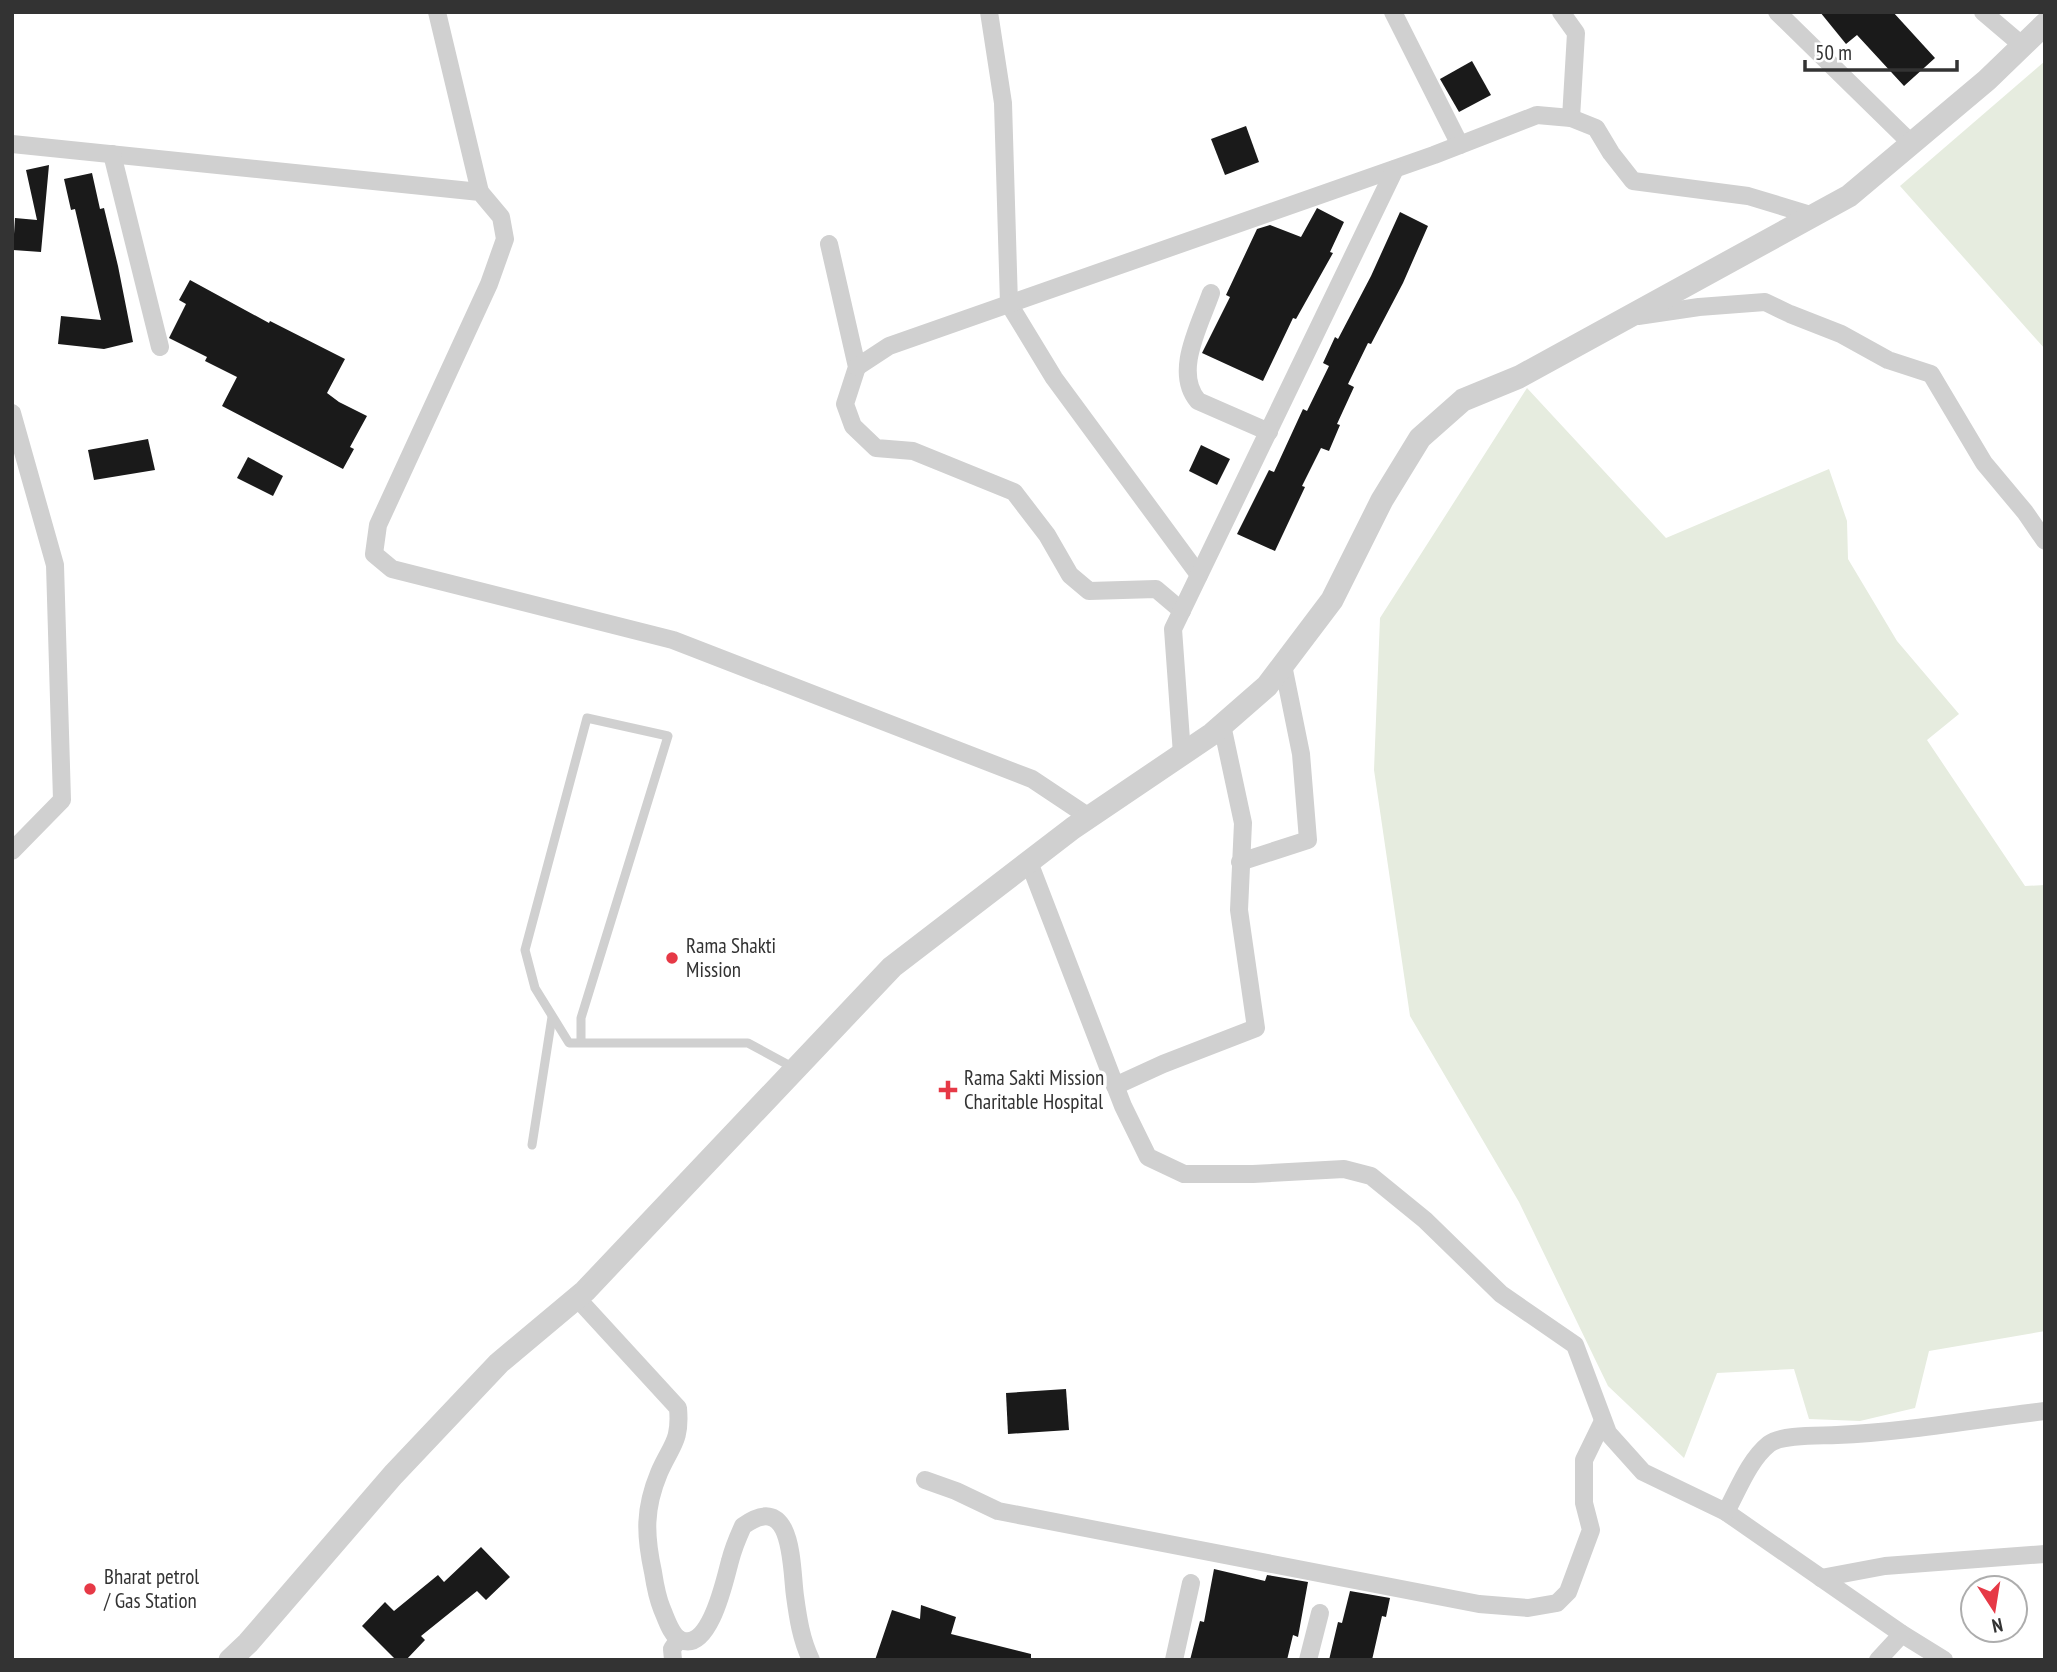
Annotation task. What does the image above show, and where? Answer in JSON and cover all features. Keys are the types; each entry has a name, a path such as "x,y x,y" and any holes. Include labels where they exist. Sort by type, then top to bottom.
{"street":[{"path":"437,12 480,192 501,217 505,239 489,284 377,525 374,554 392,569 673,640 1032,779 1089,817"},
{"path":"989,12 1003,103 1010,304 1054,378 1199,575"},
{"path":"1393,12 1460,145"},
{"path":"1561,12 1576,33 1571,118"},
{"path":"1777,12 1912,144"},
{"path":"1983,12 2023,46"},
{"path":"230,1660 248,1643 393,1475 499,1363 577,1298 892,967 1089,817 1222,725 1267,686 1332,600 1382,500 1420,438 1463,400 1519,377 1849,196 1987,80 2045,24"},
{"path":"857,368 889,346 1395,169 1537,115 1571,118 1596,128 1633,181 1748,196 1814,216"},
{"path":"12,144 480,192"},
{"path":"113,154 160,346"},
{"path":"1182,754 1173,629 1395,169"},
{"path":"829,244 857,368 845,404 853,426 876,447 913,451 1014,492 1046,535 1070,575 1089,591 1156,589 1182,611"},
{"path":"1211,293 1186,365 1191,393 1198,401 1269,432"},
{"path":"1628,317 1699,306 1765,302 1841,334 1888,360 1931,374 1984,463 2025,512 2045,541"},
{"path":"12,413 55,565 62,800 12,851"},
{"path":"1240,862 1308,840 1301,754 1283,665"},
{"path":"1115,1086 1256,1028 1239,910 1243,822 1222,725"},
{"path":"1029,862 1115,1086 1148,1157 1184,1174 1253,1174 1344,1169 1371,1176 1425,1220 1501,1294 1575,1345 1608,1433 1643,1472 1726,1512 1944,1660"},
{"path":"577,1298 678,1408 679,1433 647,1509 646,1534 659,1601 673,1631 679,1639 695,1640 709,1624 721,1597 743,1526 759,1517 767,1517 783,1527 790,1541 798,1619 804,1645 811,1660"},
{"path":"1726,1512 1756,1458 1771,1442 1795,1437 1925,1429 2045,1411"},
{"path":"925,1480 998,1511 1479,1604 1528,1608 1557,1603 1568,1592 1581,1560 1591,1530 1584,1503 1584,1460 1603,1421"},
{"path":"1821,1578 1885,1566 2045,1554"},
{"path":"1174,1660 1191,1583"},
{"path":"1308,1660 1320,1613"},
{"path":"1878,1660 1902,1634"},
{"path":"673,1660 672,1649 679,1639"}],"lane":[{"path":"581,1043 581,1018 668,736 587,718 525,950 535,988 552,1017 569,1043 581,1043 748,1042 796,1069"},
{"path":"532,1145 552,1017"}],"shaded area":[{"path":"2045,61 2045,349 1900,186"},
{"path":"1527,388 1666,538 1829,469 1847,521 1848,559 1897,641 1959,714 1927,740 2025,886 2045,885 2045,1331 1929,1351 1915,1408 1860,1421 1809,1419 1794,1369 1717,1373 1684,1458 1608,1386 1519,1202 1410,1016 1374,770 1380,618"}],"building":[{"path":"1820,12 1893,12 1935,58 1904,86 1857,35 1846,44"},
{"path":"1472,61 1491,95 1459,112 1440,79"},
{"path":"1246,126 1259,162 1225,175 1211,139"},
{"path":"49,165 41,252 13,250 15,218 37,220 26,170"},
{"path":"92,173 100,209 104,208 133,342 104,349 58,344 61,316 101,320 75,209 71,210 64,179"},
{"path":"1317,208 1344,222 1330,252 1333,253 1296,319 1293,318 1263,381 1202,353 1230,297 1226,295 1257,229 1270,225 1301,237"},
{"path":"1400,212 1428,226 1403,283 1348,384 1354,387 1337,424 1340,425 1329,451 1321,448 1275,551 1237,534 1269,470 1274,472 1303,409 1307,411 1329,366 1323,363 1335,337 1338,339 1371,276"},
{"path":"190,280 269,323 270,321 345,359 327,393 367,416 350,447 354,449 343,469 222,406 237,377 205,361 207,357 169,338 186,304 179,300"},
{"path":"148,439 155,470 94,480 88,450"},
{"path":"1201,445 1230,459 1217,485 1189,471"},
{"path":"248,457 283,476 273,496 237,478"},
{"path":"1066,1389 1069,1430 1008,1434 1006,1393"},
{"path":"481,1547 510,1577 486,1600 477,1591 421,1636 425,1640 406,1660 396,1660 362,1626 385,1602 394,1611 438,1575 444,1582"},
{"path":"1214,1569 1265,1581 1267,1575 1308,1582 1298,1637 1293,1635 1287,1660 1190,1660 1200,1621 1204,1622"},
{"path":"1350,1591 1390,1598 1386,1617 1382,1616 1372,1660 1329,1660 1338,1622 1342,1623"},
{"path":"921,1605 956,1617 951,1634 1031,1654 1031,1660 875,1660 892,1610 920,1619"}],"place":[{"name":"Rama Shakti Mission","path":"672,958"},
{"name":"Rama Sakti Mission Charitable Hospital","path":"948,1090"},
{"name":"Bharat petrol / Gas Station","path":"90,1589"}]}
